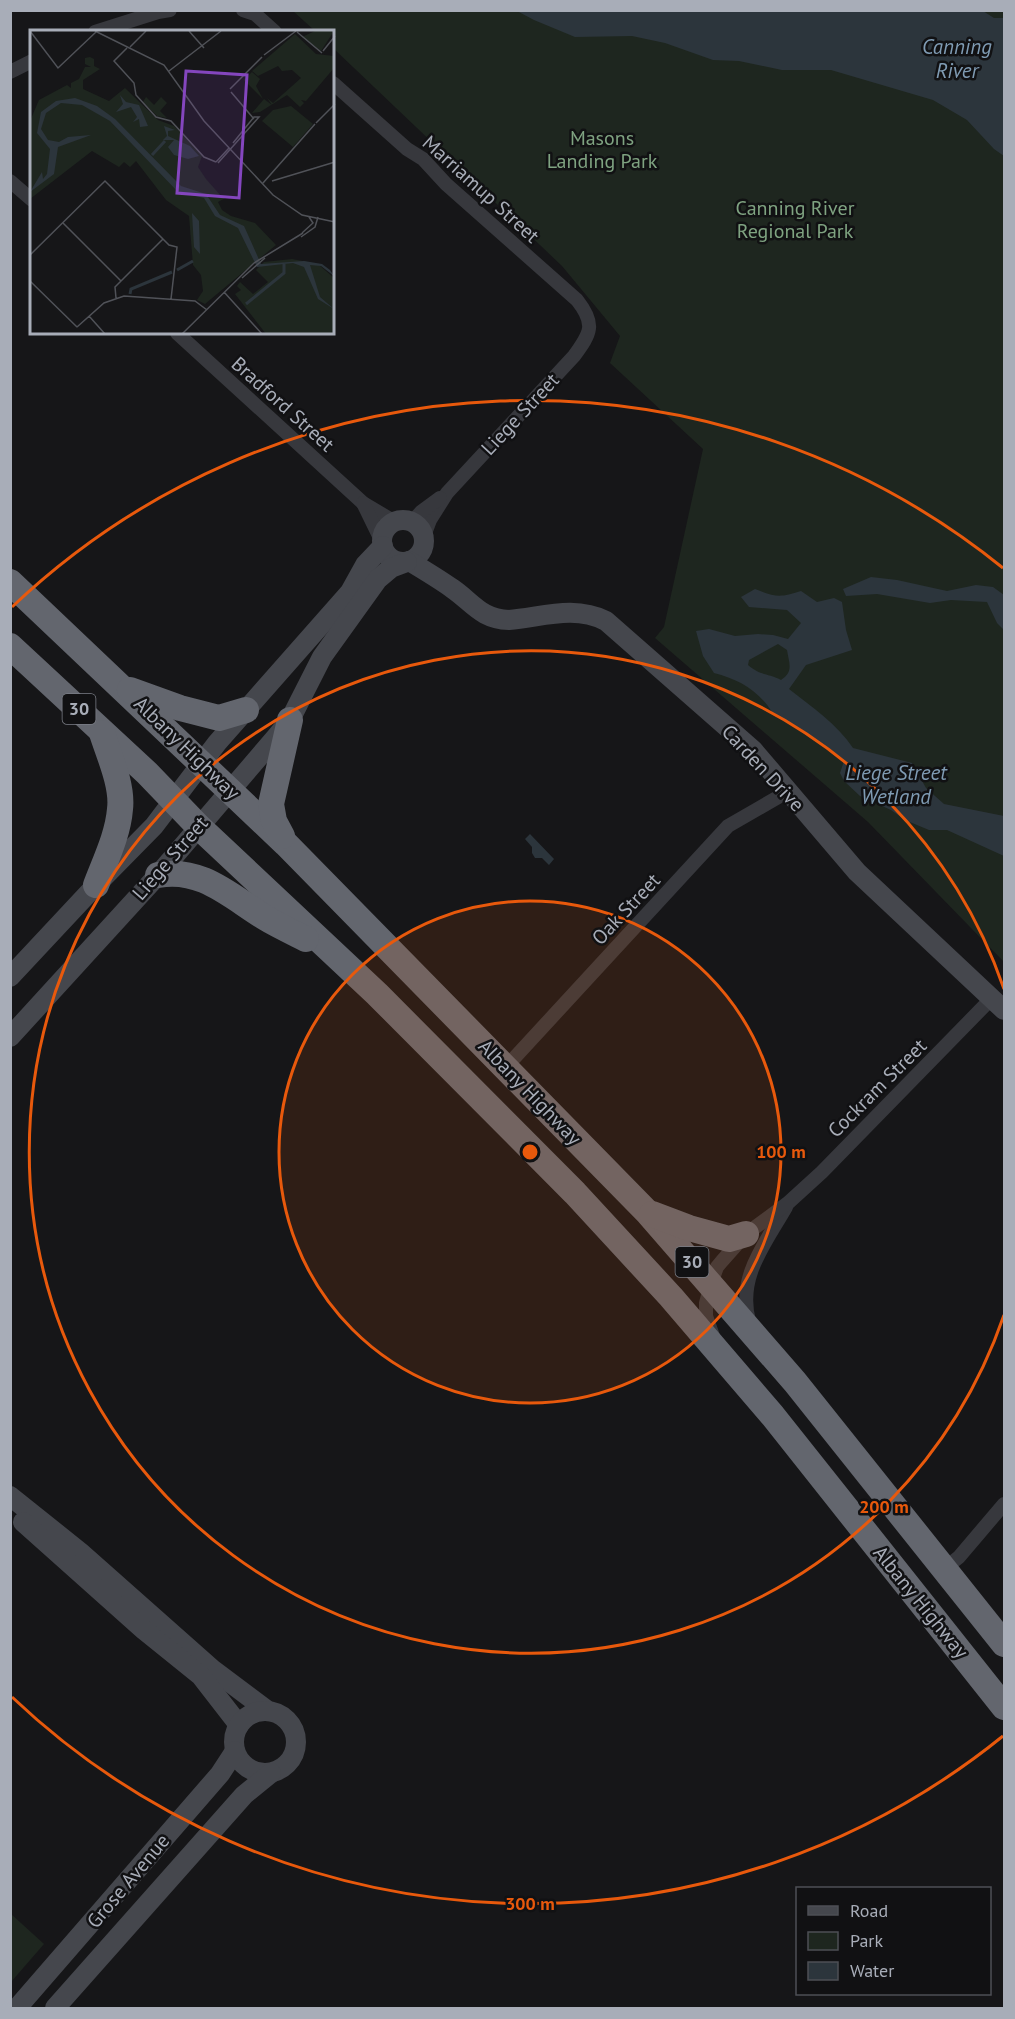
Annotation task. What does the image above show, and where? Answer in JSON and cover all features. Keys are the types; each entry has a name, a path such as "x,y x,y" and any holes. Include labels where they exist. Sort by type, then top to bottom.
{"highway":[{"name":"Albany Highway","path":"10,582 286,844 648,1213 709,1294 751,1329 1005,1644"},
{"name":"Albany Highway","path":"10,646 102,730 198,826 444,1060 575,1193 718,1351 773,1416 1005,1707"},
{"path":"123,688 180,708 219,718 246,710"},
{"path":"286,844 274,821 271,804 290,720"},
{"path":"96,885 118,826 121,807 117,778 102,730"},
{"path":"158,875 174,872 194,876 224,890 265,917 335,955"},
{"path":"648,1213 729,1239 746,1234"}],"street":[{"path":"243,10 255,14 273,30"},
{"path":"101,30 162,11"},
{"path":"10,72 30,63"},
{"name":"Marriamup Street","path":"334,84 407,149 423,159 446,184 577,300 586,312 590,322 590,332"},
{"path":"10,181 30,198"},
{"name":"Liege Street","path":"10,1037 158,875 290,720 322,657 378,579 391,568 412,542 421,512 447,493 574,356 590,332"},
{"name":"Bradford Street","path":"178,334 363,503 412,542"},
{"name":"Bradford Street","path":"363,503 383,544"},
{"name":"Liege Street","path":"10,977 154,826 202,762 350,592 365,566 383,544 388,526 412,542"},
{"path":"383,544 388,555 396,561 412,542"},
{"name":"Carden Drive","path":"412,542 456,591 478,611 497,620 580,612 593,614 606,621 753,750 856,872 998,1004"},
{"name":"Oak Street","path":"506,1067 728,826 787,792"},
{"name":"Cockram Street","path":"709,1294 717,1267 746,1234 789,1203 998,1004"},
{"name":"Cockram Street","path":"751,1329 745,1297 748,1277 756,1258 789,1203"},
{"path":"709,1294 706,1316 718,1351"},
{"path":"10,1496 80,1552 212,1668 268,1711 280,1715 289,1722 295,1733 296,1744 293,1756 286,1765 271,1773 259,1773 248,1769 240,1761 235,1751 235,1733 247,1717 257,1712 268,1711"},
{"path":"944,1569 959,1557 1005,1504"},
{"path":"10,1511 201,1676 239,1725"},
{"name":"Grose Avenue","path":"17,2008 220,1774 235,1751"},
{"name":"Grose Avenue","path":"55,2008 244,1795 271,1773"}],"green space":[{"name":"Canning River Regional Park","path":"293,11 1004,11 1004,962 868,822 655,638 664,627 703,449 610,363 620,336 562,266 334,49 334,30 314,30"},
{"path":"11,1914 44,1944 11,1982"}],"water":[{"name":"Canning River","path":"517,11 983,11 994,18 1004,18 1004,156 994,149 967,120 933,100 831,70 782,70 739,61 713,60 665,43 632,36 575,37"},
{"path":"871,577 947,591 976,585 993,587 1004,595 1004,630 997,623 987,602 951,600 930,603 877,594 846,596 843,589"},
{"name":"Liege Street Wetland","path":"755,589 778,596 801,591 817,602 834,598 842,602 852,650 806,665 789,689 832,724 853,748 912,763 926,788 944,804 1004,816 1004,856 947,830 929,830 905,820 891,810 860,796 844,781 840,773 844,761 772,712 747,686 714,673 703,656 696,631 709,629 735,636 758,634 788,639 801,623 787,610 749,607 741,597","holes":["778,644 787,650 789,670 781,680 760,673 748,665 749,660"]},
{"path":"530,834 554,859 549,865 542,858 535,858 532,847 525,839"}],"park label":[{"name":"Masons Landing Park","path":"602,150"}]}
